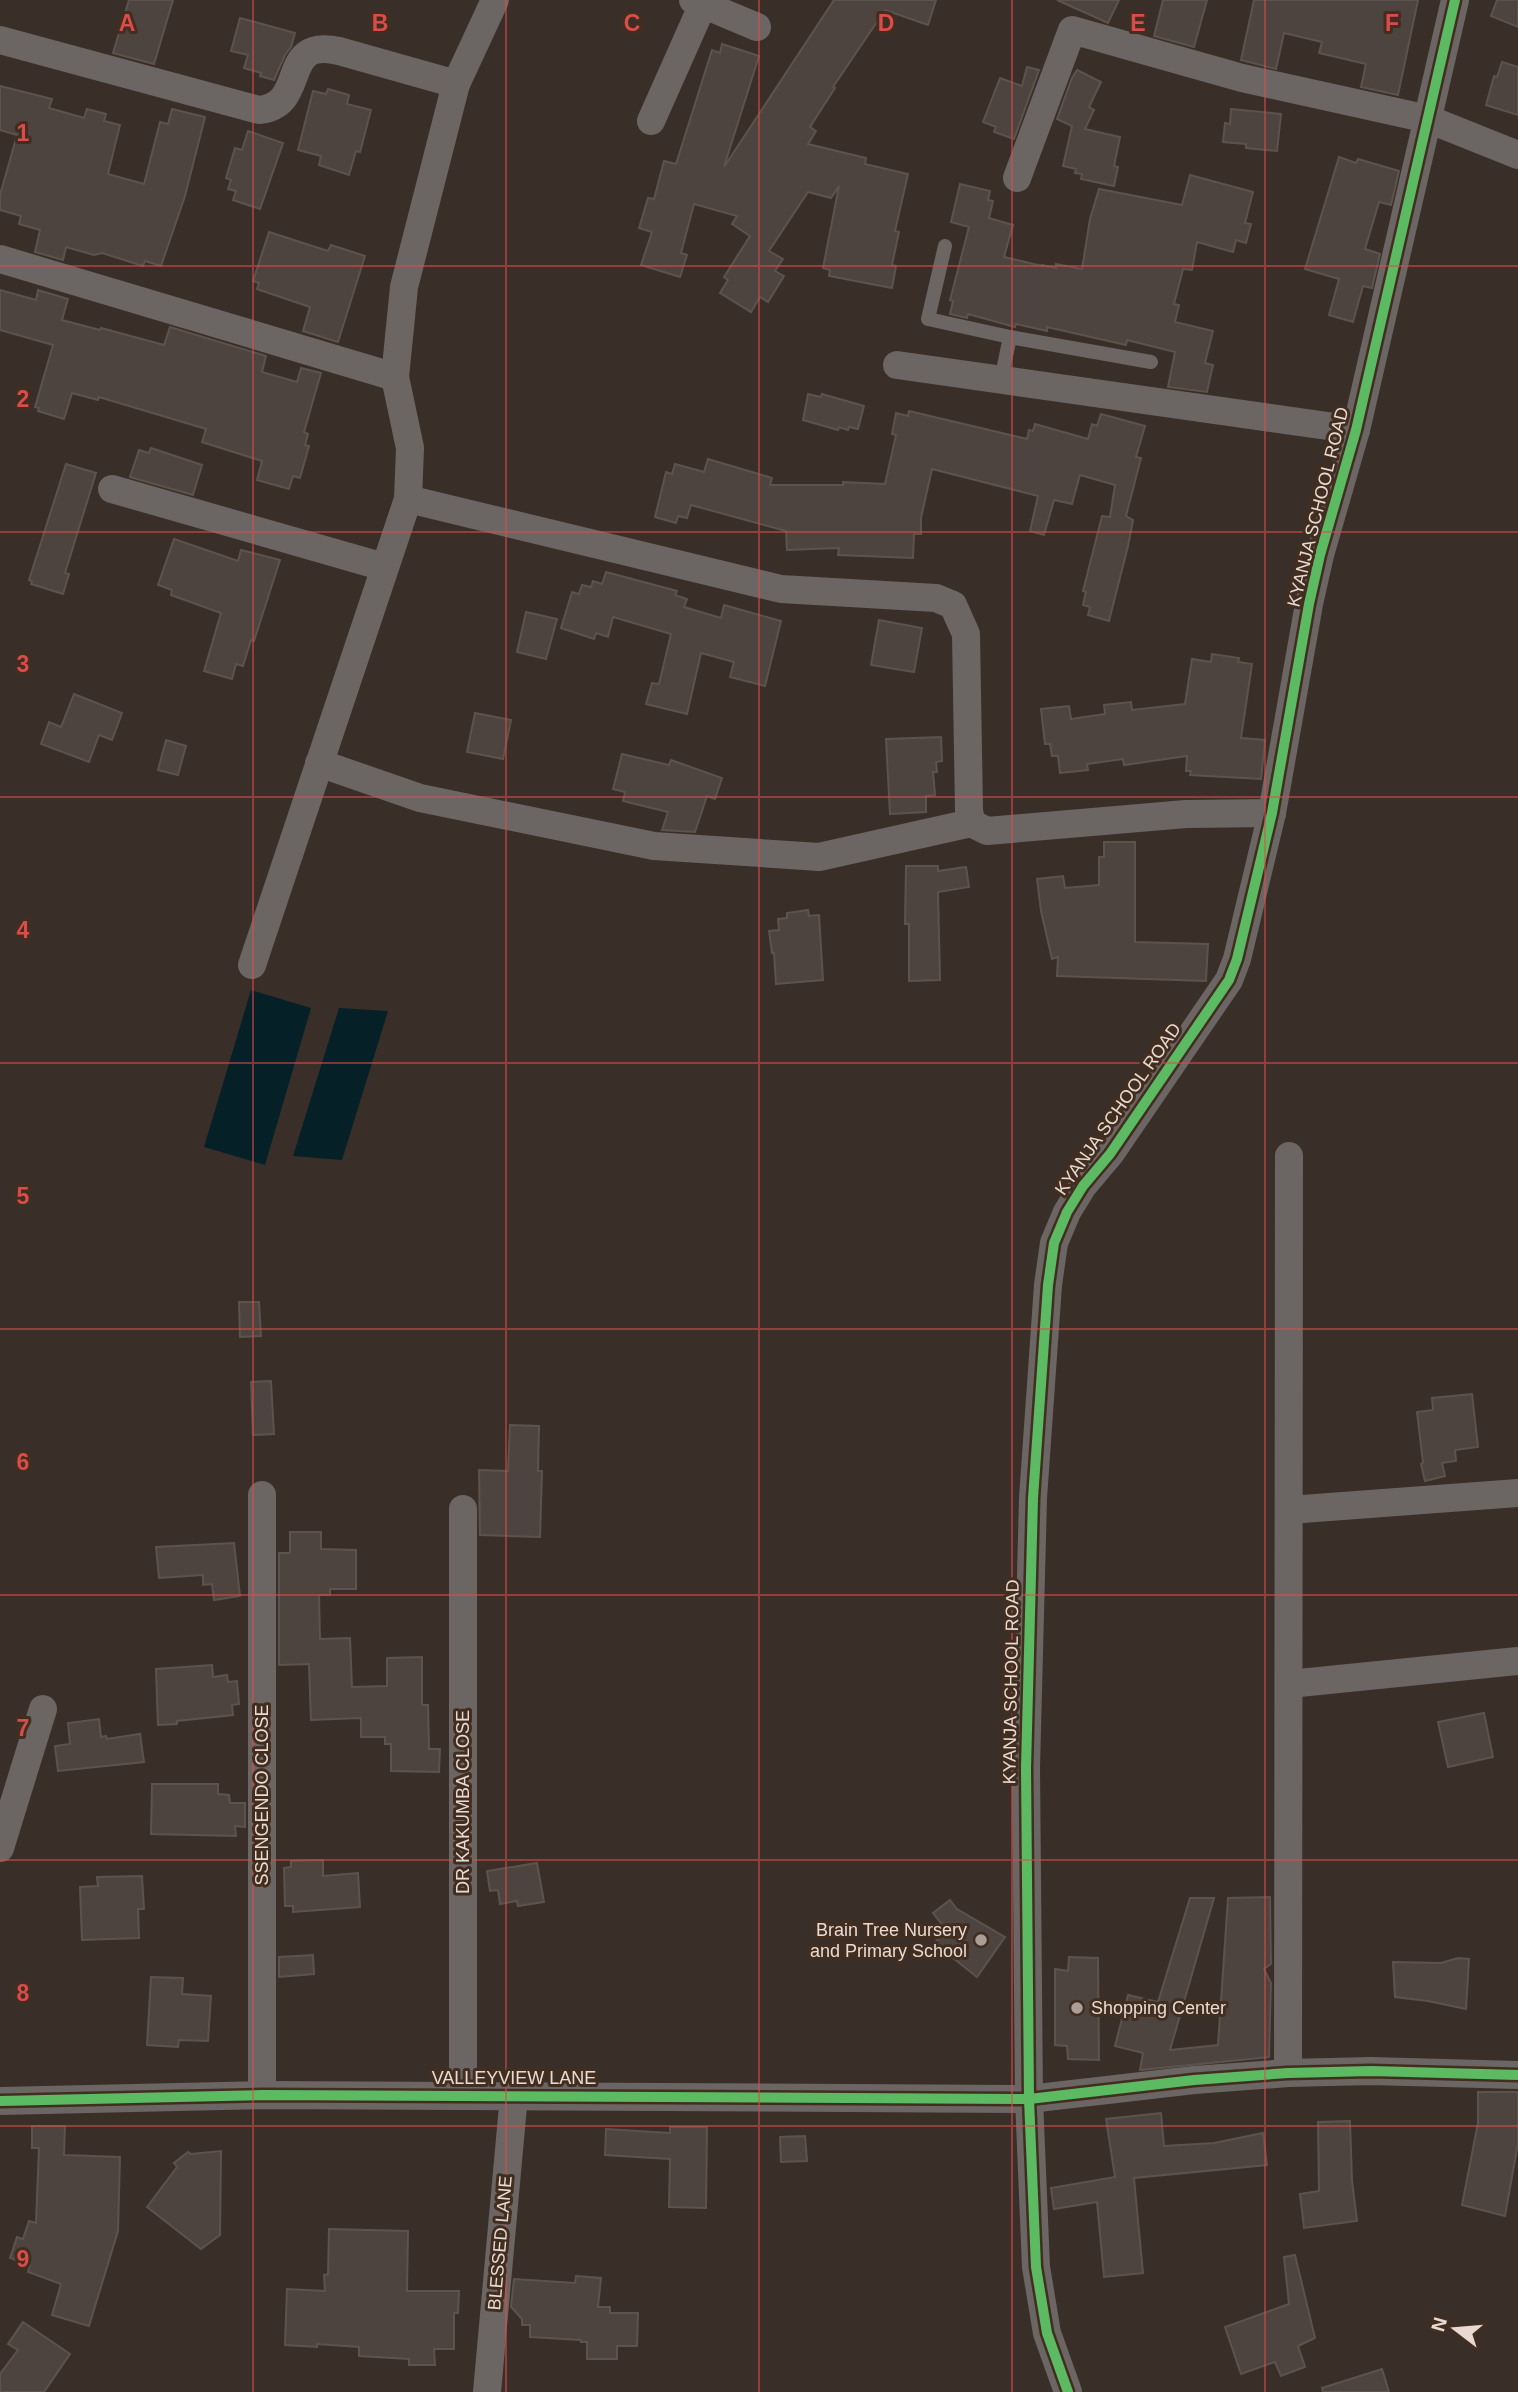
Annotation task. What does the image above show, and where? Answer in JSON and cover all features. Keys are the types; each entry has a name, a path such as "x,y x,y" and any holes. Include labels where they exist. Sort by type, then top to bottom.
{"street":[{"path":"252,965 408,499 410,448 395,377 404,287 456,84 495,0"},
{"name":"KYANJA SCHOOL ROAD","path":"1068,2392 1047,2333 1036,2267 1029,2099 1026,1768 1033,1498 1043,1335 1054,1243 1067,1212 1083,1186 1110,1154 1229,980 1247,926 1272,813 1309,604 1356,430 1455,0"},
{"path":"651,121 698,2 757,27"},
{"path":"1017,178 1072,30 1242,78 1428,120 1518,155"},
{"path":"0,40 259,110 273,106 284,97 290,89 300,60 311,50 339,51 456,84"},
{"path":"0,259 395,377"},
{"path":"897,365 1356,430"},
{"path":"112,489 384,567"},
{"path":"408,499 781,589 936,598 953,605 966,634 968,810 971,823"},
{"path":"319,763 420,798 654,846 819,857 971,823 987,831 1186,814 1272,813"},
{"path":"1288,2073 1289,1156"},
{"path":"1289,1510 1518,1493"},
{"name":"SSENGENDO CLOSE","path":"261,1495 262,2095"},
{"name":"DR KAKUMBA CLOSE","path":"463,1509 463,2095"},
{"path":"1289,1684 1518,1661"},
{"path":"0,1848 43,1709"},
{"name":"VALLEYVIEW LANE","path":"0,2101 262,2095 1029,2099 1194,2080 1288,2073 1371,2071 1518,2075"},
{"name":"BLESSED LANE","path":"486,2392 514,2095"}],"lane":[{"path":"945,246 928,319 1010,337 1151,362"},
{"path":"1001,380 1010,337"}],"water":[{"path":"251,990 311,1008 265,1165 204,1147"},
{"path":"339,1008 388,1011 342,1160 293,1156"}],"building":[{"path":"129,0 173,0 154,64 113,53"},
{"path":"834,0 936,0 928,25 885,10 833,87 835,88 810,127 816,131 808,144 866,158 865,164 908,174 895,231 899,232 892,265 896,266 892,288 829,276 830,270 823,268 839,186 831,198 808,192 769,251 783,259 775,271 784,276 768,302 760,297 751,312 720,293 728,280 724,277 750,236 732,224 737,216 694,204 681,253 687,255 680,277 641,265 652,232 639,228 648,198 654,199 664,161 676,164 712,50 720,53 722,44 759,56 724,167"},
{"path":"1057,0 1119,0 1108,23"},
{"path":"1163,0 1207,0 1194,47 1154,36"},
{"path":"1254,0 1418,0 1398,95 1361,87 1366,64 1319,53 1322,42 1284,33 1276,69 1241,60"},
{"path":"1497,0 1518,0 1518,27 1491,16"},
{"path":"240,18 295,33 274,80 244,68 248,55 231,51"},
{"path":"1502,62 1518,67 1518,115 1486,105 1494,76 1497,77"},
{"path":"1027,67 1039,70 1014,139 994,132 996,127 983,122 1000,78 1022,86"},
{"path":"1077,70 1101,82 1089,107 1094,110 1085,129 1120,137 1114,166 1118,167 1114,186 1081,179 1082,174 1075,173 1076,169 1063,166 1072,126 1057,119"},
{"path":"0,86 52,99 49,108 84,118 87,109 106,114 104,121 120,125 108,174 144,184 160,122 168,124 172,109 205,117 185,196 161,266 145,261 143,266 102,253 94,255 66,247 63,260 35,252 40,230 19,224 21,216 0,210 0,195 17,135 0,130"},
{"path":"328,89 349,95 347,104 371,110 360,152 356,151 349,175 319,165 321,156 298,150 313,91 326,94"},
{"path":"1231,109 1281,114 1277,151 1246,148 1246,144 1223,142 1225,123 1230,124"},
{"path":"248,131 283,143 260,209 233,200 236,191 228,189 231,180 226,178 235,148 242,150"},
{"path":"1339,157 1356,163 1358,159 1399,171 1391,205 1379,202 1365,249 1380,254 1372,288 1363,286 1353,322 1329,315 1339,279 1305,269"},
{"path":"1190,175 1253,192 1245,223 1251,224 1246,243 1236,240 1233,252 1197,242 1192,270 1183,269 1174,304 1179,305 1175,322 1213,331 1205,363 1213,365 1207,392 1168,387 1175,352 1127,340 1126,345 1047,327 1047,331 1016,324 1015,327 968,314 967,318 950,314 953,301 950,300 969,227 951,222 960,184 990,191 988,200 993,201 989,218 1013,225 1004,257 1042,266 1056,268 1056,264 1082,269 1090,219 1099,189 1182,205"},
{"path":"269,232 328,251 331,245 365,256 338,342 303,331 310,307 257,289 259,283 253,281"},
{"path":"0,290 36,300 38,290 68,299 62,320 100,330 101,328 164,345 170,327 266,356 262,372 297,382 301,368 321,373 304,432 308,434 305,445 309,446 300,478 293,476 289,489 257,480 262,461 202,442 206,429 99,397 98,400 72,393 64,419 38,411 39,408 35,407 53,345 0,330"},
{"path":"808,394 821,397 822,394 864,406 858,429 839,427 838,430 803,420"},
{"path":"909,411 1027,439 1029,430 1033,431 1035,424 1088,439 1092,424 1097,426 1101,414 1145,426 1136,457 1141,458 1126,516 1133,520 1109,621 1088,615 1090,607 1083,605 1086,592 1083,591 1102,516 1110,517 1115,485 1080,475 1072,504 1054,500 1044,535 1030,531 1038,496 932,469 921,518 921,534 914,534 913,558 838,555 839,548 787,550 786,531 691,505 687,518 678,516 676,523 655,517 666,472 672,474 675,464 704,472 708,459 772,478 770,485 843,485 843,482 885,484 896,435 892,434 896,413 908,416"},
{"path":"151,448 202,465 193,495 130,477 139,450 149,453"},
{"path":"66,464 96,473 65,573 69,574 63,594 31,584 32,581 29,580"},
{"path":"174,539 238,561 241,550 280,560 254,641 251,640 243,666 236,664 232,679 204,671 221,613 171,595 172,590 158,585"},
{"path":"606,572 677,591 675,595 687,599 684,607 721,618 724,605 781,621 765,686 730,677 734,662 701,653 687,714 646,704 652,683 659,684 671,634 613,617 608,637 596,633 594,639 561,628 572,592 579,594 582,585 591,587 593,581 602,584"},
{"path":"526,612 557,619 546,659 517,652"},
{"path":"879,620 922,628 914,672 871,665"},
{"path":"1212,654 1239,658 1238,662 1252,664 1241,738 1265,740 1261,779 1190,775 1191,771 1186,771 1187,756 1124,765 1123,759 1087,764 1088,770 1060,773 1058,756 1052,756 1050,744 1045,744 1041,709 1069,706 1071,719 1105,714 1104,705 1131,702 1132,710 1185,704 1192,659 1211,662"},
{"path":"74,694 122,713 112,740 99,735 89,762 41,744 49,722 61,727"},
{"path":"475,713 511,720 503,759 467,752"},
{"path":"941,737 942,761 936,762 937,772 933,772 935,795 926,796 926,812 890,814 886,739"},
{"path":"166,740 186,746 178,775 158,770"},
{"path":"622,754 669,765 671,760 722,778 715,799 707,796 695,832 662,830 668,812 623,801 625,792 613,789"},
{"path":"1104,842 1135,842 1135,942 1208,944 1206,981 1057,976 1058,957 1052,959 1037,879 1063,876 1065,888 1099,885 1099,857 1104,857"},
{"path":"906,866 938,866 938,871 966,867 969,887 938,892 940,980 909,981 909,924 905,924"},
{"path":"808,910 809,916 819,915 823,980 776,984 769,931 779,930 778,919 787,918 787,913"},
{"path":"239,1302 259,1302 261,1336 240,1337"},
{"path":"271,1381 274,1434 253,1435 251,1382"},
{"path":"1472,1394 1478,1447 1455,1450 1456,1461 1442,1463 1445,1476 1425,1481 1417,1412 1433,1410 1432,1398"},
{"path":"510,1425 539,1426 538,1471 542,1471 540,1537 480,1535 479,1470 508,1471"},
{"path":"290,1532 321,1532 321,1549 356,1550 356,1589 330,1589 330,1595 319,1595 320,1639 350,1638 352,1687 387,1686 387,1658 422,1657 422,1705 428,1705 429,1749 440,1749 439,1772 391,1771 391,1744 385,1744 385,1737 361,1737 361,1718 311,1720 309,1664 279,1665 279,1553 290,1553"},
{"path":"234,1543 240,1596 214,1600 212,1584 203,1585 203,1575 159,1578 156,1547"},
{"path":"212,1665 213,1677 227,1675 228,1682 237,1681 239,1704 232,1705 233,1715 158,1725 156,1669"},
{"path":"1484,1713 1493,1757 1448,1767 1438,1722"},
{"path":"99,1719 101,1737 106,1736 107,1739 140,1734 144,1762 58,1771 55,1746 70,1744 68,1723"},
{"path":"152,1784 218,1784 218,1794 229,1795 230,1803 245,1803 245,1827 235,1826 236,1836 151,1834"},
{"path":"323,1860 323,1876 358,1873 360,1907 293,1912 293,1906 285,1906 284,1868 291,1867 291,1861"},
{"path":"537,1863 544,1902 518,1906 517,1901 500,1904 498,1890 490,1891 487,1871"},
{"path":"142,1876 144,1909 138,1909 139,1938 82,1940 80,1887 98,1886 97,1877"},
{"path":"1270,1897 1271,1964 1264,1969 1271,1983 1269,2057 1140,2070 1143,2053 1115,2046 1128,1995 1158,2002 1190,1898 1214,1898 1170,2050 1218,2045 1228,1898"},
{"path":"950,1900 957,1909 1005,1937 977,1977 934,1943 947,1931 933,1913"},
{"path":"313,1955 314,1974 279,1977 279,1957"},
{"name":"Shopping Center","path":"1069,1957 1098,1958 1099,2060 1068,2059 1067,2046 1055,2045 1055,1969 1068,1971"},
{"path":"1458,1958 1469,1959 1466,2009 1395,1997 1393,1962 1441,1963"},
{"path":"151,1977 183,1978 182,1994 211,1996 208,2041 179,2040 178,2047 147,2045"},
{"path":"1478,2092 1518,2092 1518,2143 1505,2216 1462,2205 1478,2123"},
{"path":"1161,2113 1164,2146 1214,2143 1263,2133 1267,2165 1134,2178 1143,2273 1104,2277 1097,2202 1054,2209 1051,2188 1115,2177 1106,2119"},
{"path":"1350,2121 1352,2181 1357,2221 1304,2228 1300,2194 1319,2191 1318,2122"},
{"path":"32,2126 65,2126 64,2155 120,2157 118,2231 89,2326 52,2315 61,2284 28,2272 30,2265 10,2258 17,2237 23,2239 29,2221 36,2223 39,2148 32,2148"},
{"path":"670,2127 707,2127 706,2208 669,2207 670,2159 605,2155 606,2129 670,2133"},
{"path":"805,2136 807,2161 781,2162 780,2137"},
{"path":"221,2151 220,2235 201,2249 147,2207 177,2167 174,2163 188,2152"},
{"path":"329,2229 408,2231 407,2291 459,2291 458,2313 454,2313 454,2349 434,2349 435,2365 409,2365 409,2359 359,2356 359,2347 285,2345 287,2289 325,2291"},
{"path":"1295,2255 1315,2338 1298,2346 1305,2367 1281,2376 1275,2362 1241,2374 1225,2327 1289,2304 1284,2257"},
{"path":"576,2276 601,2278 598,2307 610,2307 610,2313 638,2313 637,2346 617,2346 617,2359 587,2359 587,2342 530,2337 530,2325 522,2325 522,2319 511,2307 514,2279 575,2283"},
{"path":"23,2322 70,2354 44,2392 0,2392 0,2374 18,2350 8,2344"},
{"path":"1382,2369 1389,2392 1323,2392 1322,2388"}],"cycle path":[{"path":"1068,2392 1047,2333 1036,2267 1029,2099 1026,1768 1033,1498 1048,1285 1054,1243 1067,1212 1083,1186 1110,1154 1229,980 1237,959 1272,813 1320,555 1356,430 1455,0"},
{"path":"0,2101 262,2095 1029,2099 1194,2080 1288,2073 1371,2071 1518,2075"}],"place":[{"name":"Brain Tree Nursery and Primary School","path":"981,1940"},
{"name":"Shopping Center","path":"1077,2008"}]}
